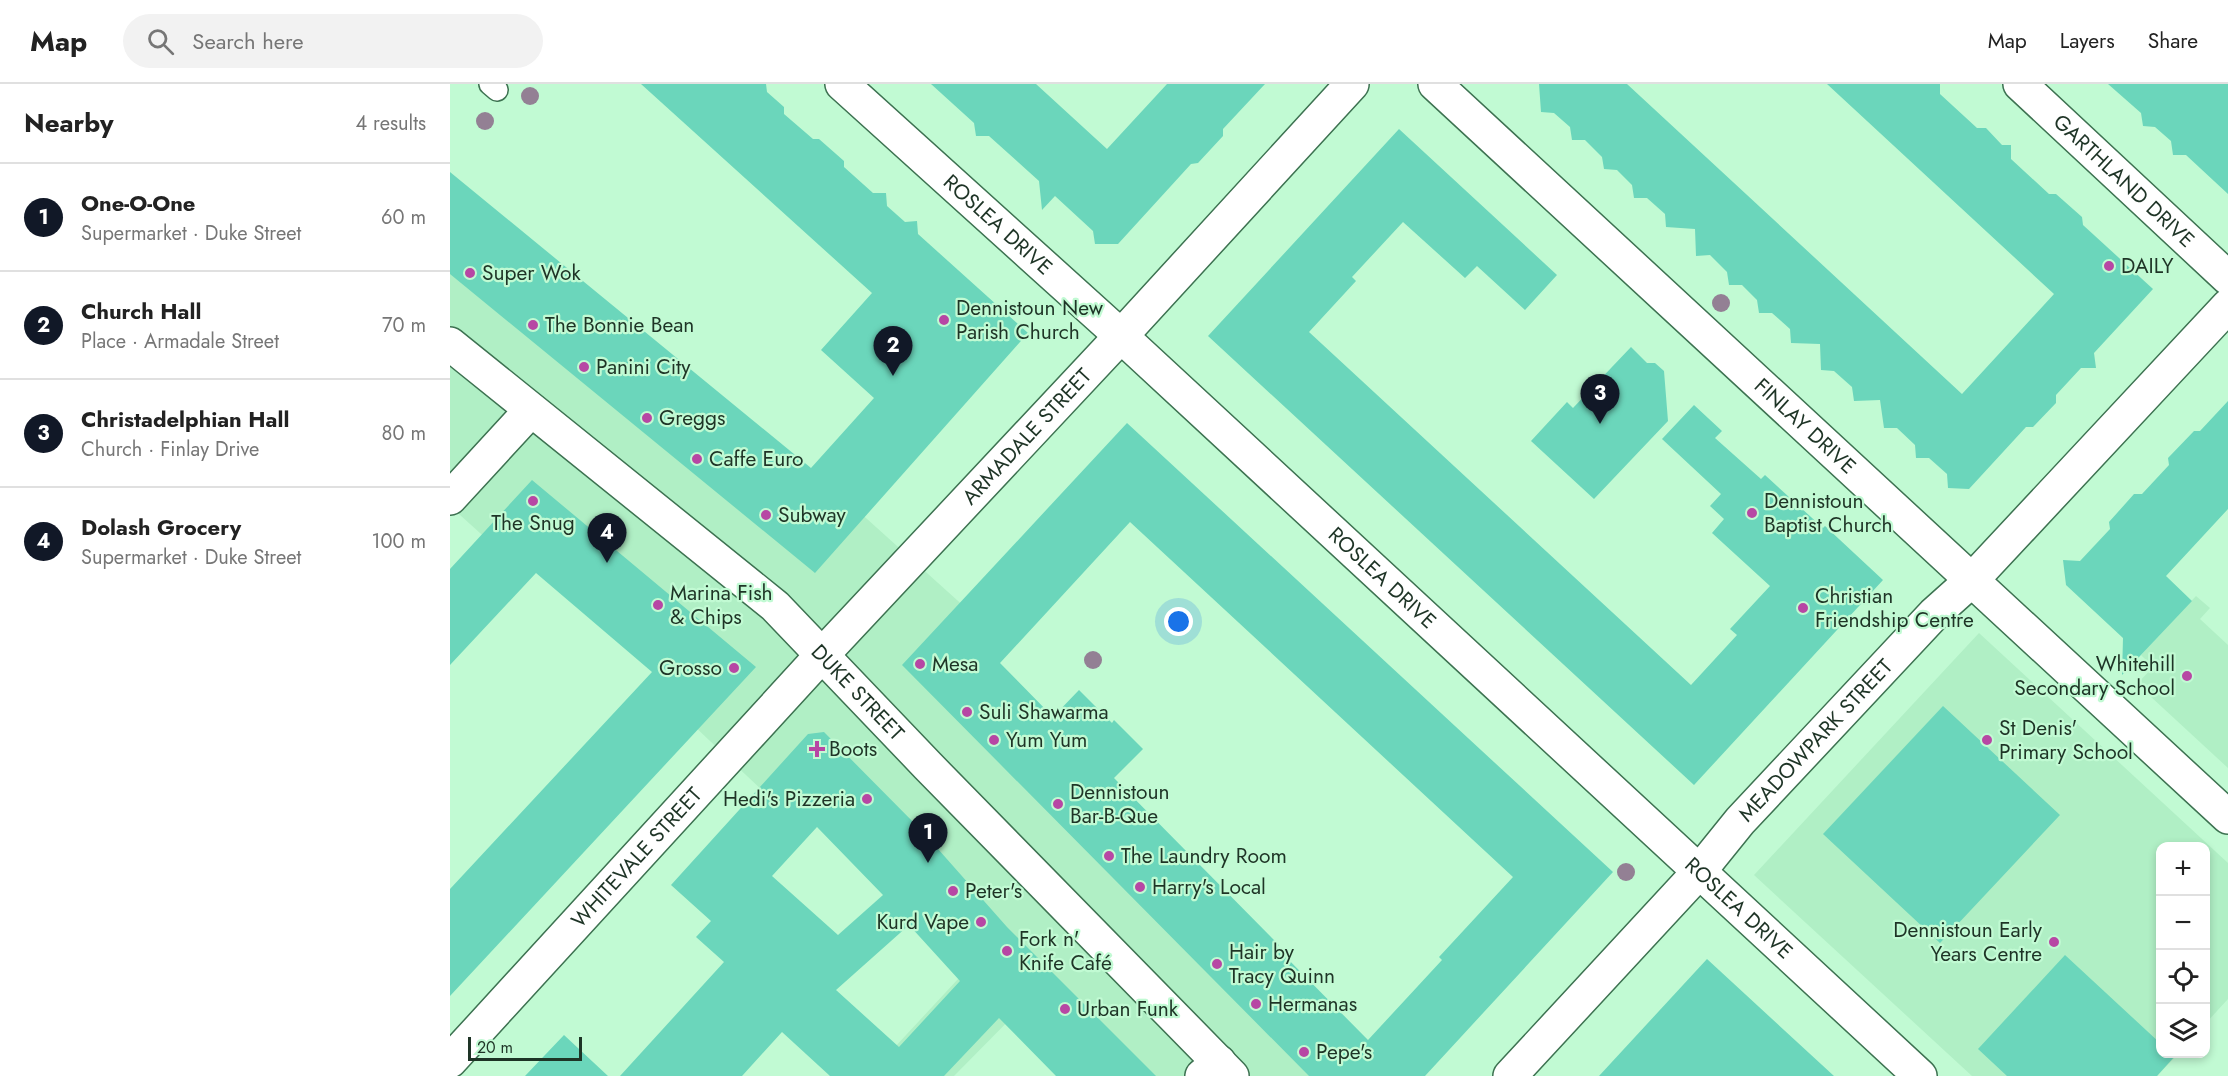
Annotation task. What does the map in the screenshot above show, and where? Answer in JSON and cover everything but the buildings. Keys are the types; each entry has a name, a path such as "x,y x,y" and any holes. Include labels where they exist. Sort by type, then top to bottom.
{"street":[{"name":"ROSLEA DRIVE","path":"842,84 1121,336 1698,873 1920,1076"},
{"name":"ARMADALE STREET","path":"822,655 1121,336 1352,84"},
{"name":"FINLAY DRIVE","path":"1435,84 2228,817"},
{"name":"GARTHLAND DRIVE","path":"2020,84 2228,278"},
{"name":"MEADOWPARK STREET","path":"1510,1076 1698,873 1740,821 1934,614 1972,580 2228,306"},
{"name":"DUKE STREET","path":"450,344 775,606 1218,1071"},
{"path":"450,498 531,410"},
{"name":"WHITEVALE STREET","path":"450,1061 822,655"}],"shaded area":[{"path":"450,215 836,491 988,628 953,666 1357,1076 1097,1076 1028,1001 954,1076 868,1076 984,951 812,771 785,812 672,705 703,671 536,528 510,560 450,506"},
{"name":"Whitehill Secondary School","path":"2196,596 2210,608 2200,619 2228,645 2228,768 2137,684 2153,667 2141,655"},
{"name":"St Denis' Primary School","path":"1979,633 2205,842 2156,842 2156,1058 2174,1058 2157,1076 1972,1076 1754,875"},
{"name":"St Denis' Primary School","path":"2210,846 2228,863 2228,999 2210,1019"}],"place":[{"name":"DAILY","path":"2109,266"},
{"name":"Super Wok","path":"470,273"},
{"name":"Dennistoun New Parish Church","path":"944,320"},
{"name":"The Bonnie Bean","path":"533,325"},
{"name":"Panini City","path":"584,367"},
{"name":"Church Hall","path":"893,376"},
{"name":"Greggs","path":"647,418"},
{"name":"Christadelphian Hall","path":"1600,424"},
{"name":"Caffe Euro","path":"697,459"},
{"name":"The Snug","path":"533,501"},
{"name":"Dennistoun Baptist Church","path":"1752,513"},
{"name":"Subway","path":"766,515"},
{"name":"Dolash Grocery","path":"607,563"},
{"name":"Marina Fish & Chips","path":"658,605"},
{"name":"Christian Friendship Centre","path":"1803,608"},
{"name":"Mesa","path":"920,664"},
{"name":"Grosso","path":"734,668"},
{"name":"Whitehill Secondary School","path":"2187,676"},
{"name":"Suli Shawarma","path":"967,712"},
{"name":"Yum Yum","path":"994,740"},
{"name":"St Denis' Primary School","path":"1987,740"},
{"name":"Boots","path":"817,749"},
{"name":"Hedi's Pizzeria","path":"867,799"},
{"name":"Dennistoun Bar-B-Que","path":"1058,804"},
{"name":"The Laundry Room","path":"1109,856"},
{"name":"One-O-One","path":"928,863"},
{"name":"Harry's Local","path":"1140,887"},
{"name":"Peter's","path":"953,891"},
{"name":"Kurd Vape","path":"981,922"},
{"name":"Dennistoun Early Years Centre","path":"2054,942"},
{"name":"Fork n' Knife Café","path":"1007,951"},
{"name":"Hair by Tracy Quinn","path":"1217,964"},
{"name":"Hermanas","path":"1256,1004"},
{"name":"Urban Funk","path":"1065,1009"},
{"name":"Pepe's","path":"1304,1052"}]}
